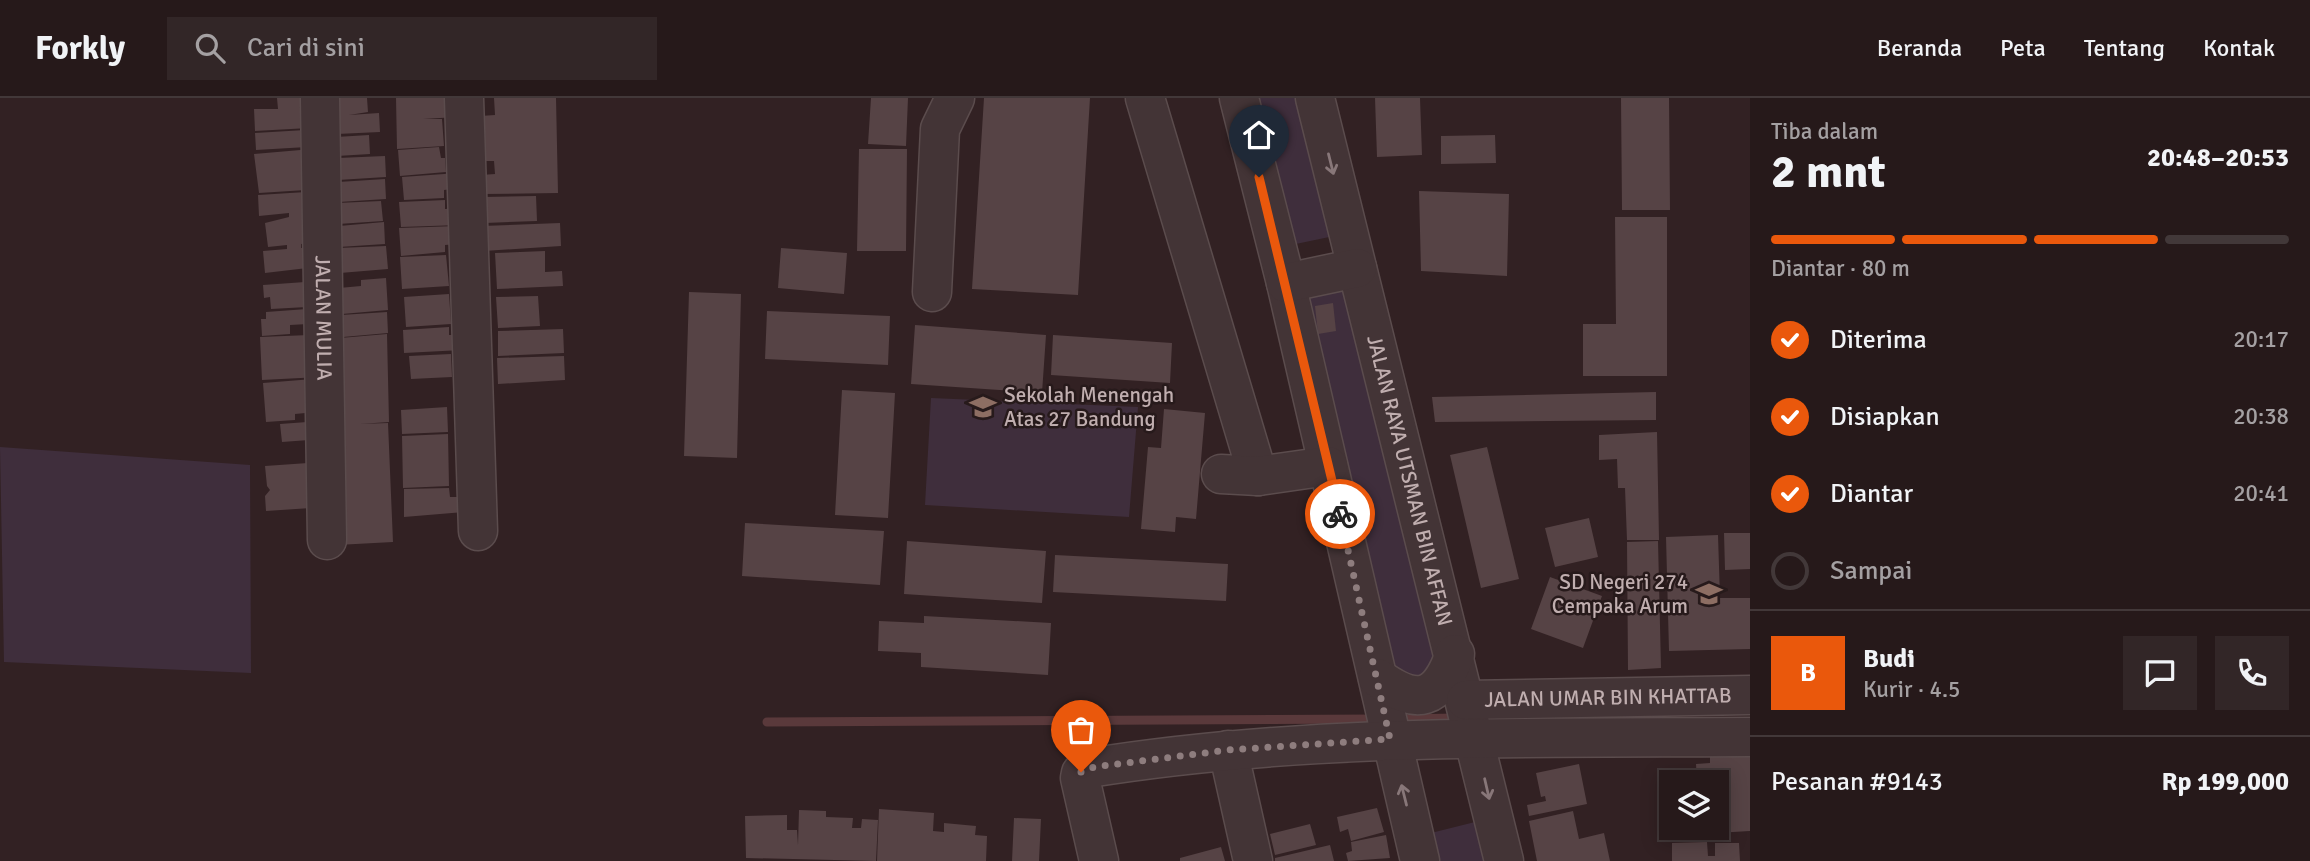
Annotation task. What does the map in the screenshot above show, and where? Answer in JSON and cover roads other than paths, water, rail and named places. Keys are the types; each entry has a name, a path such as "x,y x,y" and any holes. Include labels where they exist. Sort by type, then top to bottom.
{"street":[{"name":"JALAN MULIA","path":"320,98 327,540"},
{"path":"464,98 478,531"},
{"path":"932,292 940,129 955,98"},
{"path":"1145,98 1258,476"},
{"path":"1238,98 1286,283 1420,861"},
{"name":"JALAN RAYA UTSMAN BIN AFFAN","path":"1315,98 1455,654 1504,861"},
{"path":"1286,283 1357,268"},
{"path":"1221,474 1258,476 1328,466"},
{"path":"1099,861 1082,791 1081,772 1094,767 1228,750 1384,711 1410,697 1426,695 1437,688 1448,674 1455,654"},
{"name":"JALAN UMAR BIN KHATTAB","path":"1470,717 1750,695"},
{"path":"1384,711 1470,717"},
{"name":"JALAN UMAR BIN KHATTAB","path":"1470,717 1750,737"},
{"path":"1228,750 1253,861"}],"waterway":[{"path":"1395,719 1458,718"},
{"path":"767,722 1377,719"}],"place":[{"name":"Sekolah Menengah Atas 27 Bandung","path":"983,407"},
{"name":"SD Negeri 274 Cempaka Arum","path":"1709,594"}]}
